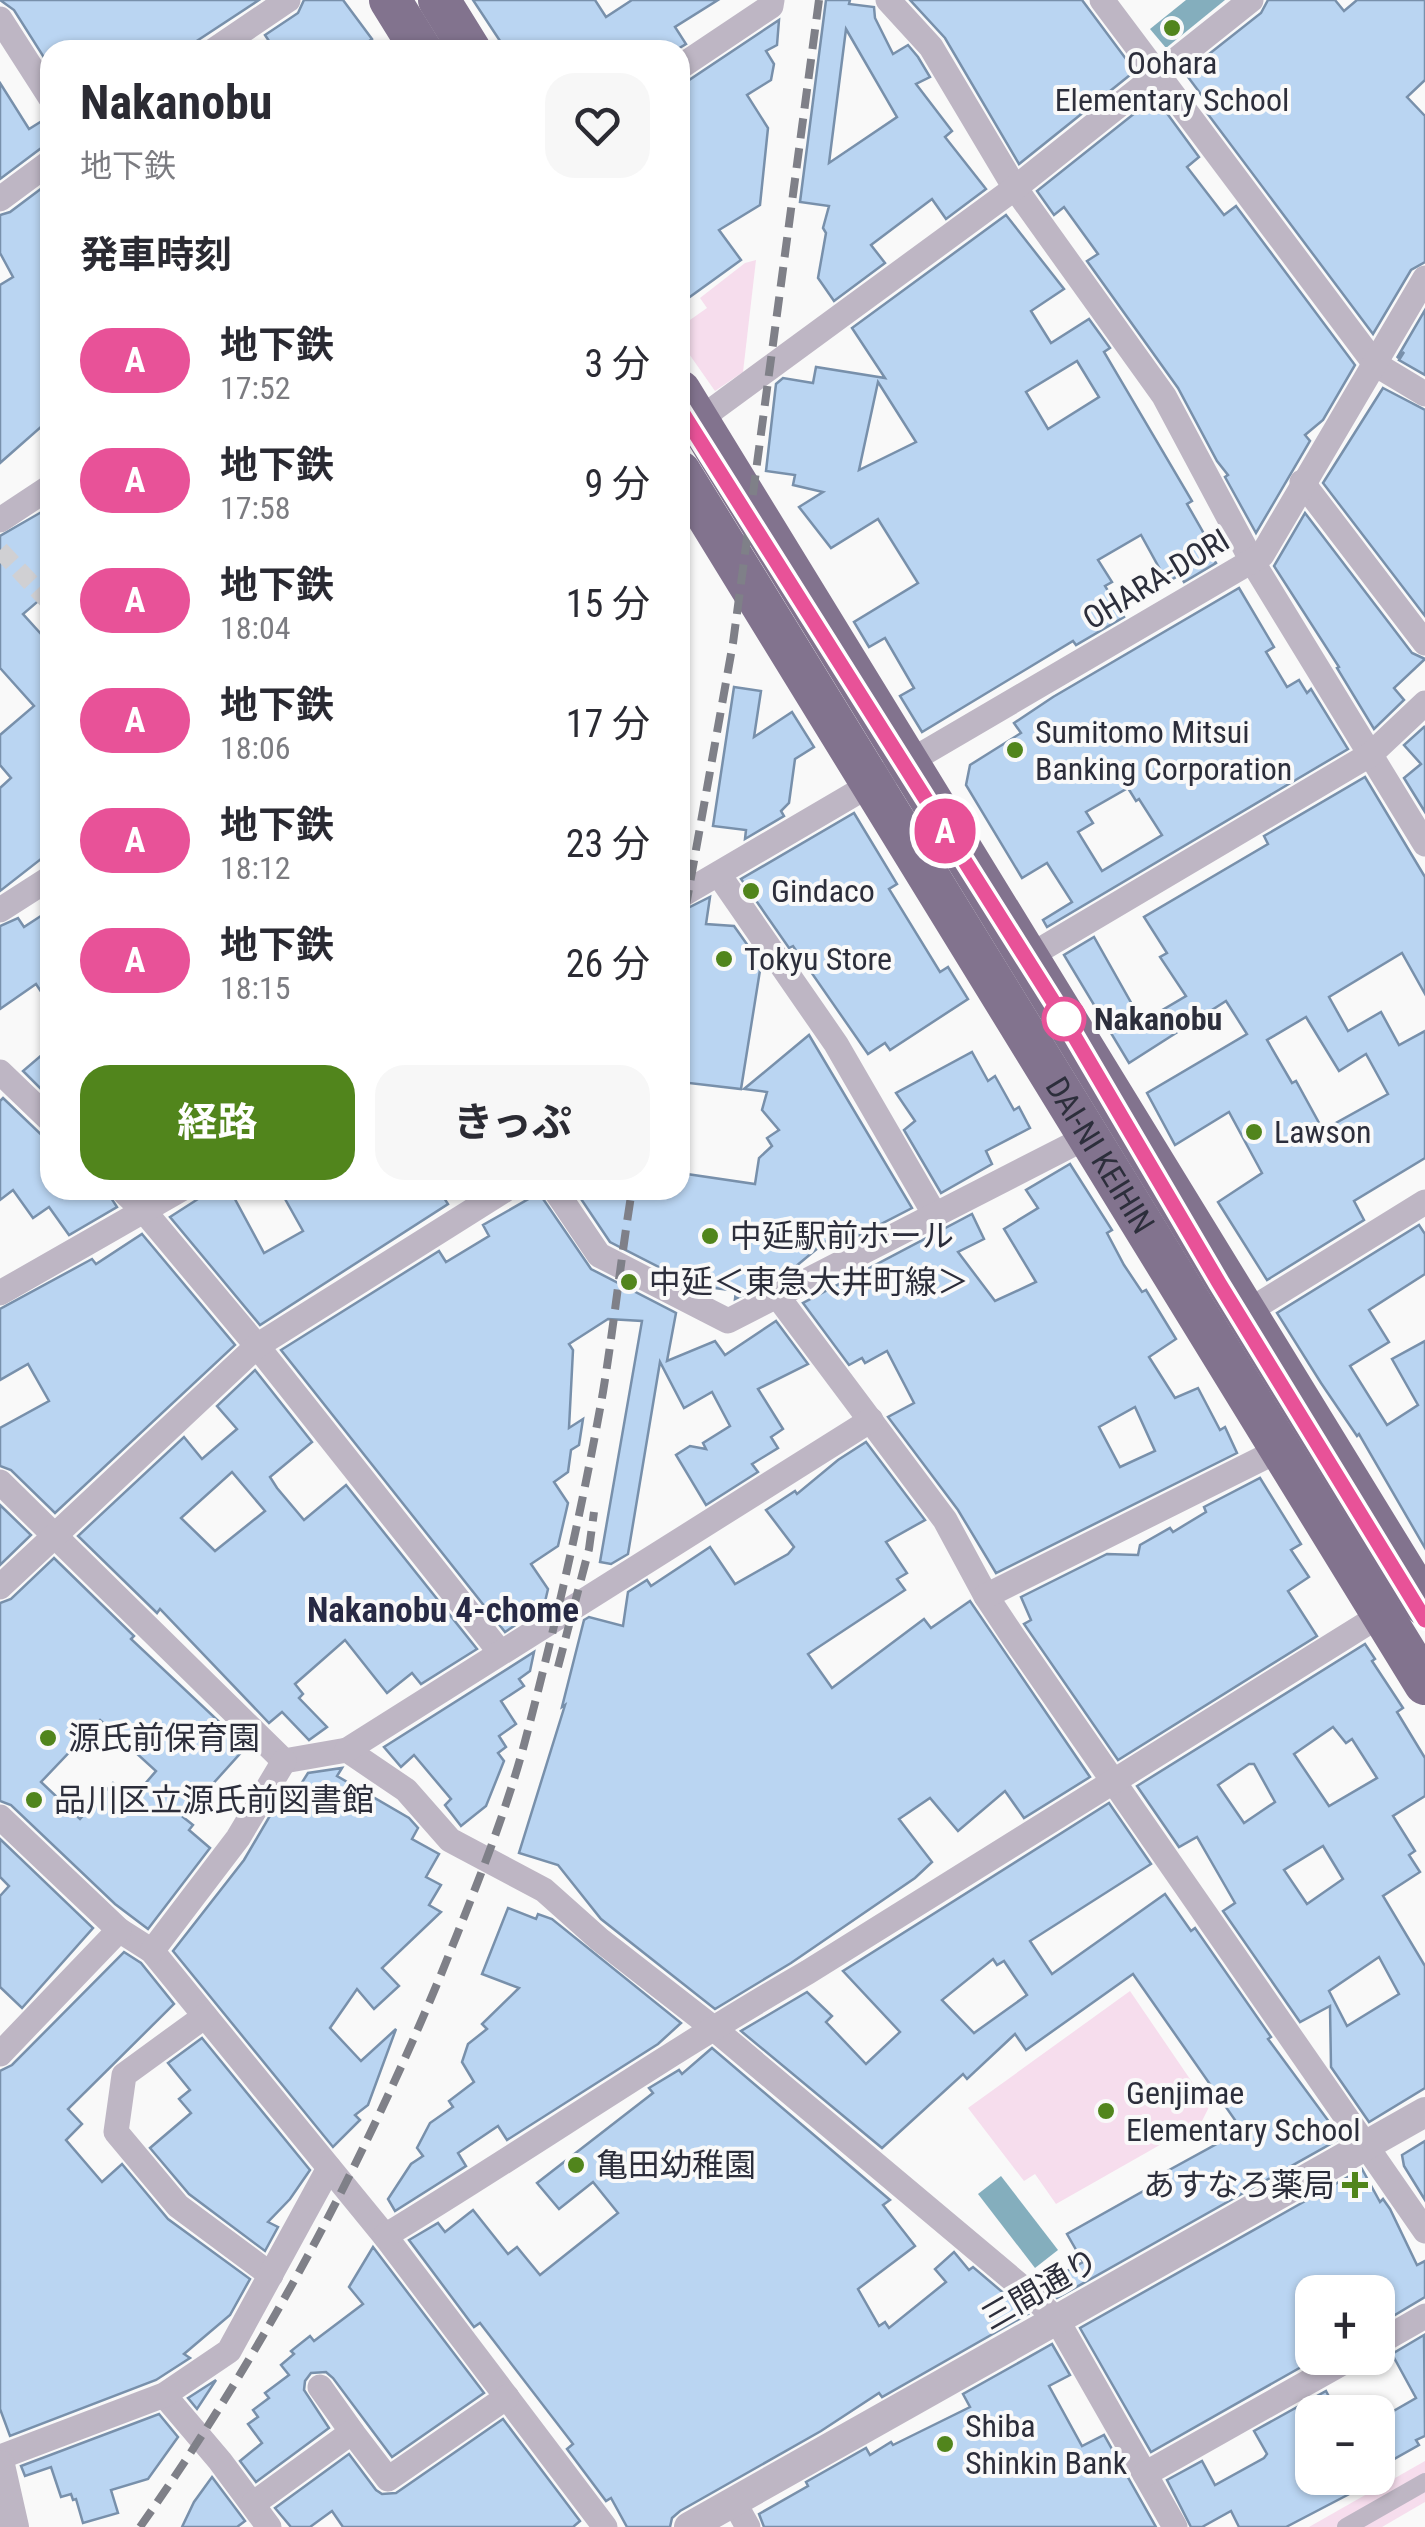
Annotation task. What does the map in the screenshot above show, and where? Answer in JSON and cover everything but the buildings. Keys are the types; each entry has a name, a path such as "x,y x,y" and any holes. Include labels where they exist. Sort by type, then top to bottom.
{"highway":[{"path":"390,0 415,40"},
{"path":"439,0 464,40"},
{"name":"DAI-NI KEIHIN","path":"690,407 1247,1312 1412,1598 1425,1684"},
{"name":"DAI-NI KEIHIN","path":"690,488 1281,1449 1412,1598"}],"street":[{"path":"229,40 288,0"},
{"path":"690,60 770,6 772,0"},
{"path":"888,0 931,47 1014,188 1164,396 1252,561 1425,844"},
{"path":"1102,0 1376,364 1425,394"},
{"path":"690,407 714,408 832,325 1014,188 1252,0"},
{"path":"0,19 40,81"},
{"path":"0,198 40,169"},
{"name":"OHARA-DORI","path":"690,891 1262,554 1425,278"},
{"path":"1302,482 1425,643"},
{"path":"0,520 40,494"},
{"path":"1028,957 1371,754 1425,704"},
{"path":"719,875 836,1044 934,1215"},
{"path":"0,910 40,884"},
{"path":"0,1072 40,1110"},
{"path":"563,1200 599,1255 728,1321 1089,1136"},
{"path":"132,1200 256,1346 500,1652"},
{"path":"0,1294 163,1200"},
{"path":"0,1588 256,1346 489,1200"},
{"path":"1247,1312 1425,1202"},
{"path":"778,1297 945,1520 986,1596 1425,2231"},
{"path":"152,1951 238,1838 284,1762 347,1750 871,1420"},
{"path":"986,1596 1281,1449"},
{"path":"0,1482 284,1762"},
{"path":"385,2236 496,2169 712,2028 1412,1598"},
{"path":"347,1750 406,1790 450,1840 544,1890 599,1940 712,2028 1058,2320 1175,2527"},
{"path":"0,1816 120,1930 152,1951 385,2236 605,2527"},
{"path":"0,2054 120,1930"},
{"path":"205,2016 124,2075 116,2132 178,2206 271,2275"},
{"name":"三間通り","path":"688,2527 741,2515 1058,2320 1425,2112"},
{"path":"0,2456 164,2395 229,2351 328,2168"},
{"path":"1395,2333 1425,2316"},
{"path":"1145,2474 1321,2375"},
{"path":"320,2386 388,2479 507,2396"},
{"path":"164,2395 270,2527"},
{"path":"254,2504 352,2432"},
{"path":"0,2465 14,2527"},
{"path":"1346,2527 1425,2482"}],"shaded area":[{"path":"756,260 743,372 715,391 690,355 690,320 707,308 700,298 745,263"},
{"path":"1130,1991 1209,2107 1202,2121 1056,2204 1035,2174 1024,2181 968,2108"},
{"path":"1425,2461 1425,2502 1382,2527 1309,2527 1365,2495 1395,2495 1395,2478"}],"water":[{"path":"1186,0 1225,0 1166,48 1150,29"},
{"path":"1001,2176 1058,2250 1035,2268 978,2194"}],"tunnel":[{"path":"0,550 40,592"}],"railway":[{"path":"690,883 733,643 819,0"},
{"path":"140,2527 228,2394 307,2258 411,2045 486,1859 524,1745 577,1525 603,1392 631,1200"},
{"path":"558,1667 589,1549 594,1512"}],"metro line":[{"name":"A","path":"690,425 1063,1017 1219,1283 1425,1620"}],"place":[{"name":"Oohara Elementary School","path":"1172,28"},
{"name":"Sumitomo Mitsui Banking Corporation","path":"1015,750"},
{"name":"Gindaco","path":"751,891"},
{"name":"Tokyu Store","path":"724,959"},
{"name":"Nakanobu","path":"1064,1019"},
{"name":"Lawson","path":"1254,1132"},
{"name":"中延駅前ホール","path":"710,1236"},
{"name":"中延＜東急大井町線＞","path":"629,1282"},
{"name":"源氏前保育園","path":"48,1738"},
{"name":"品川区立源氏前図書館","path":"34,1800"},
{"name":"Genjimae Elementary School","path":"1106,2111"},
{"name":"亀田幼稚園","path":"576,2165"},
{"name":"あすなろ薬局","path":"1355,2185"},
{"name":"Shiba Shinkin Bank","path":"945,2444"}],"district":[{"name":"Nakanobu 4-chome","path":"443,1610"}]}
